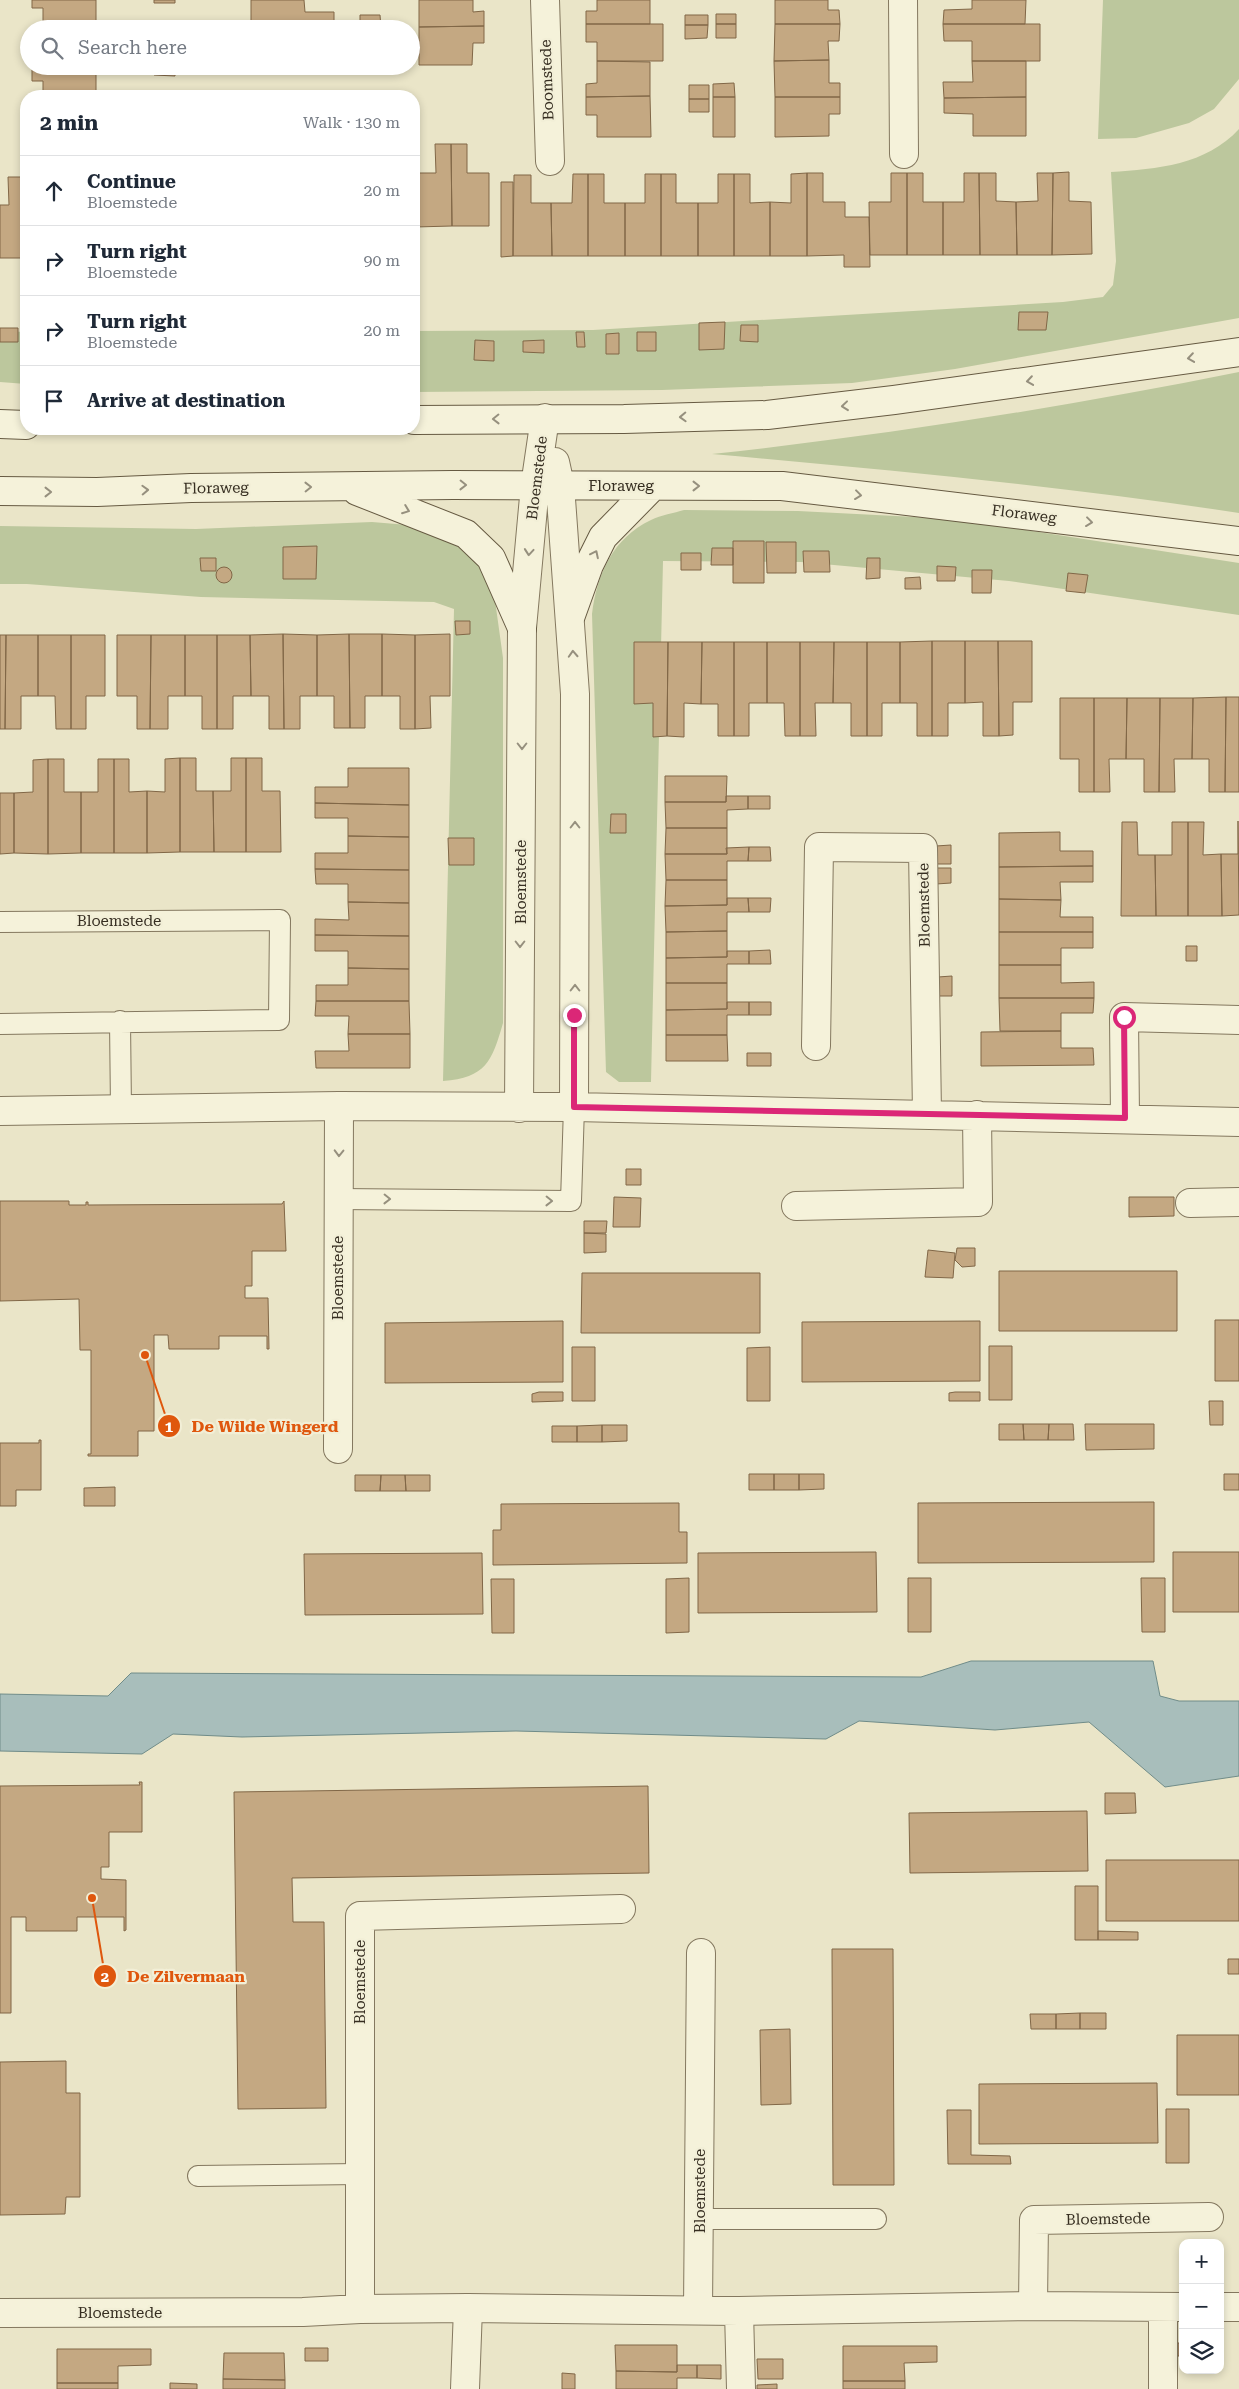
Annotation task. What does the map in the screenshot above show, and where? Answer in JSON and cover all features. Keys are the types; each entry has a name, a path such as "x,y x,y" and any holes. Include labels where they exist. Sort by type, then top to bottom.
{"street":[{"name":"Boomstede","path":"545,0 550,161"},
{"path":"903,0 904,154"},
{"path":"420,420 624,419 768,415 894,400 1239,352"},
{"name":"Bloemstede","path":"545,418 547,486 571,615 575,694 574,1107"},
{"path":"0,424 20,425"},
{"path":"344,486 466,534 491,558 522,628"},
{"name":"Floraweg","path":"0,491 97,492 344,486 782,486 1239,541"},
{"name":"Bloemstede","path":"519,1108 522,628 547,486"},
{"path":"571,615 589,565 603,538 654,486"},
{"name":"Bloemstede","path":"816,1046 819,847 923,848 927,1114"},
{"path":"1125,1118 1124,1017 1239,1020"},
{"path":"0,1111 339,1106 574,1107 1239,1122"},
{"name":"Bloemstede","path":"338,1449 339,1106"},
{"path":"796,1206 978,1202 977,1115"},
{"path":"1190,1203 1239,1202"},
{"name":"Bloemstede","path":"360,2309 360,1916 621,1909"},
{"name":"Bloemstede","path":"698,2310 701,1953"},
{"name":"Bloemstede","path":"1033,2306 1034,2220 1209,2217"},
{"name":"Bloemstede","path":"0,2314 294,2312 468,2308 739,2311 1033,2306 1173,2307 1163,2389"},
{"path":"1224,2307 1239,2307"},
{"path":"465,2389 468,2308"},
{"path":"739,2311 741,2389"}],"lane":[{"name":"Bloemstede","path":"0,922 280,920 279,1020 0,1024"},
{"path":"120,1022 121,1110"},
{"path":"338,1199 571,1201 574,1107"},
{"path":"198,2176 360,2174"},
{"path":"700,2219 876,2219"}],"green space":[{"path":"1103,0 1239,0 1239,79 1214,109 1189,123 1136,138 1098,139"},
{"path":"1239,129 1239,318 955,369 852,383 662,390 420,392 420,331 593,330 1063,302 1103,297 1113,285 1116,261 1111,172 1163,167 1180,163 1196,158 1226,141"},
{"path":"0,331 20,332 20,384 0,382"},
{"path":"1239,372 1239,513 1042,487 712,454 845,438 977,419"},
{"path":"684,510 798,511 954,519 1239,563 1239,615 1009,581 801,562 663,561 651,1082 619,1082 606,1072 592,614 594,599 603,571 617,547 626,537 651,520"},
{"path":"372,522 408,525 449,538 475,558 494,593 503,658 503,1023 495,1048 485,1065 469,1076 443,1081 454,609 434,602 201,597 27,584 0,584 0,526 196,529"}],"water":[{"path":"971,1661 1153,1661 1160,1696 1179,1701 1239,1701 1239,1776 1165,1787 1089,1722 995,1730 859,1721 826,1739 516,1731 242,1737 173,1734 142,1754 0,1751 0,1694 108,1696 131,1673 921,1677"}],"building":[{"path":"32,0 96,0 96,20 43,20 43,8 32,8"},
{"path":"154,0 175,0 175,3 154,3"},
{"path":"251,0 304,0 305,12 334,12 334,20 251,20"},
{"path":"419,0 473,0 473,12 484,11 484,26 420,27"},
{"path":"597,0 650,0 650,24 586,24 586,11 597,11"},
{"path":"775,0 828,0 828,10 839,10 840,24 775,24"},
{"path":"972,0 1026,0 1025,24 943,24 944,10 972,9"},
{"path":"716,14 736,14 736,24 716,24"},
{"path":"360,15 380,15 380,20 360,20"},
{"path":"685,15 708,15 708,25 685,25"},
{"path":"586,24 663,24 663,61 597,61 597,42 586,42"},
{"path":"716,24 736,24 736,38 716,38"},
{"path":"775,24 840,24 839,41 828,41 829,60 774,61"},
{"path":"943,24 1040,24 1040,61 972,61 972,41 944,41"},
{"path":"685,25 708,25 707,38 685,39"},
{"path":"484,26 484,43 473,43 472,65 420,65 420,27"},
{"path":"829,60 829,83 840,83 840,97 775,97 774,61"},
{"path":"597,61 650,62 650,96 586,97 586,84 597,83"},
{"path":"972,61 1026,61 1026,97 944,98 943,82 973,82"},
{"path":"32,75 96,75 96,90 43,90 43,81 32,81"},
{"path":"734,83 735,97 713,97 713,84"},
{"path":"689,85 709,85 709,99 689,99"},
{"path":"650,96 651,137 597,137 597,115 586,115 586,97"},
{"path":"713,97 735,97 735,137 713,137"},
{"path":"775,97 840,97 840,114 829,114 829,136 775,137"},
{"path":"1026,97 1026,136 973,136 973,114 944,113 944,98"},
{"path":"689,99 709,99 709,112 689,112"},
{"path":"435,144 451,144 452,226 420,227 420,173 436,173"},
{"path":"451,144 467,144 467,173 489,173 489,226 452,226"},
{"path":"1069,172 1069,201 1091,202 1092,254 1052,255 1053,173"},
{"path":"807,173 823,173 823,202 845,202 845,217 869,217 870,267 844,267 844,255 807,256"},
{"path":"807,173 807,256 770,256 770,202 791,203 791,174"},
{"path":"891,173 907,173 907,255 870,255 869,202 891,202"},
{"path":"907,173 923,173 923,202 943,202 943,255 907,255"},
{"path":"964,173 979,173 980,255 943,255 943,202 964,202"},
{"path":"979,173 996,173 996,201 1016,202 1017,255 980,255"},
{"path":"1037,173 1053,173 1052,255 1017,255 1016,202 1038,201"},
{"path":"573,174 588,174 588,256 552,256 551,203 572,203"},
{"path":"588,174 604,174 604,203 625,203 625,256 588,256"},
{"path":"645,174 661,174 661,256 625,256 625,203 645,203"},
{"path":"661,174 676,174 676,203 698,203 698,256 661,256"},
{"path":"718,174 734,174 734,256 698,256 698,203 718,203"},
{"path":"734,174 750,174 750,203 770,202 770,256 734,256"},
{"path":"514,175 531,175 531,203 551,203 552,256 513,256"},
{"path":"8,177 20,177 20,258 0,258 0,205 9,205"},
{"path":"501,182 513,182 513,256 501,257"},
{"path":"1019,312 1048,312 1046,330 1018,330"},
{"path":"725,322 724,349 699,350 699,323"},
{"path":"741,325 758,325 758,342 740,341"},
{"path":"0,328 18,328 18,342 0,342"},
{"path":"576,332 584,332 585,347 577,347"},
{"path":"637,332 656,332 656,351 637,351"},
{"path":"619,333 619,354 606,354 606,334"},
{"path":"475,340 494,341 494,361 474,360"},
{"path":"544,340 544,353 523,352 523,341"},
{"path":"733,541 764,541 764,583 733,583"},
{"path":"766,542 796,542 796,573 767,573"},
{"path":"317,546 316,579 283,579 283,547"},
{"path":"712,548 733,548 733,565 711,565"},
{"path":"803,551 829,551 830,572 804,572"},
{"path":"681,553 701,553 701,570 681,570"},
{"path":"200,558 216,558 216,571 201,571"},
{"path":"867,558 880,558 880,578 866,579"},
{"path":"937,566 956,567 955,581 937,581"},
{"path":"224,567 230,569 232,575 230,581 224,583 218,581 216,575 218,569"},
{"path":"972,570 992,570 991,593 972,593"},
{"path":"1068,573 1088,575 1085,593 1066,591"},
{"path":"920,577 921,589 905,589 905,578"},
{"path":"455,621 470,621 470,634 456,635"},
{"path":"283,634 284,729 269,729 269,696 251,696 250,635"},
{"path":"283,634 317,635 317,696 300,696 300,729 284,729"},
{"path":"349,634 350,728 334,728 334,696 317,696 317,635"},
{"path":"349,634 382,634 382,696 365,696 365,728 350,728"},
{"path":"382,634 415,635 415,729 400,729 400,696 382,696"},
{"path":"450,634 450,696 430,696 431,728 415,729 415,635"},
{"path":"0,635 6,635 5,729 0,729"},
{"path":"6,635 38,635 38,696 21,696 21,729 5,729"},
{"path":"38,635 71,635 71,729 56,729 55,696 38,696"},
{"path":"71,635 105,635 105,696 86,696 86,729 71,729"},
{"path":"117,635 151,635 150,729 137,729 137,696 117,696"},
{"path":"151,635 185,635 185,696 168,696 168,729 150,729"},
{"path":"185,635 217,635 217,729 202,729 202,696 185,696"},
{"path":"217,635 250,635 251,696 233,696 233,729 217,729"},
{"path":"932,641 965,641 965,703 948,703 948,736 932,736"},
{"path":"932,641 932,736 917,736 917,703 900,703 900,642"},
{"path":"965,641 998,641 999,736 983,736 983,702 965,703"},
{"path":"998,641 1032,641 1032,702 1013,702 1013,735 999,736"},
{"path":"634,642 668,642 667,736 653,737 653,703 634,704"},
{"path":"668,642 702,642 701,704 684,703 684,737 667,736"},
{"path":"702,642 734,642 734,736 718,736 718,704 701,704"},
{"path":"734,642 767,642 767,703 749,703 749,736 734,736"},
{"path":"767,642 800,642 800,736 785,736 784,703 767,703"},
{"path":"800,642 834,642 833,703 815,703 816,736 800,736"},
{"path":"834,642 867,642 867,736 851,736 851,703 833,703"},
{"path":"867,642 900,642 900,703 882,703 882,736 867,736"},
{"path":"1226,697 1225,792 1209,792 1209,759 1192,759 1193,698"},
{"path":"1226,697 1239,697 1239,792 1225,792"},
{"path":"1060,698 1094,698 1094,792 1079,792 1079,759 1060,759"},
{"path":"1094,698 1127,698 1126,759 1109,759 1110,792 1094,792"},
{"path":"1127,698 1160,698 1159,792 1144,792 1144,759 1126,759"},
{"path":"1160,698 1193,698 1192,759 1174,759 1175,792 1159,792"},
{"path":"180,758 180,852 147,853 147,791 165,792 165,759"},
{"path":"180,758 196,758 196,791 213,791 214,852 180,852"},
{"path":"231,758 246,758 246,852 214,852 213,791 231,791"},
{"path":"246,758 262,758 262,791 280,791 281,852 246,852"},
{"path":"48,759 64,759 64,792 81,792 81,853 48,854"},
{"path":"48,759 48,854 14,853 14,793 33,792 33,760"},
{"path":"98,759 114,759 114,853 81,853 81,792 98,792"},
{"path":"114,759 129,759 129,792 147,791 147,853 114,853"},
{"path":"348,768 409,768 409,805 315,803 315,787 348,787"},
{"path":"665,776 727,776 726,802 665,802"},
{"path":"0,793 14,793 14,853 0,854"},
{"path":"726,796 748,796 748,809 727,810 727,828 666,828 665,802 726,802"},
{"path":"748,796 770,796 770,809 748,809"},
{"path":"315,803 409,805 409,837 348,836 348,818 315,818"},
{"path":"611,814 626,814 626,833 610,833"},
{"path":"1238,821 1239,915 1222,916 1221,854 1238,854"},
{"path":"1122,822 1137,822 1138,855 1155,855 1156,916 1121,916"},
{"path":"1172,822 1188,822 1188,916 1156,916 1155,855 1172,855"},
{"path":"1188,822 1204,822 1203,855 1221,854 1222,916 1188,916"},
{"path":"666,828 727,828 727,854 665,854"},
{"path":"1060,832 1060,851 1093,851 1093,866 999,867 999,833"},
{"path":"348,836 409,837 409,870 315,869 315,853 348,853"},
{"path":"448,838 474,838 474,865 449,865"},
{"path":"951,845 951,864 936,864 936,846"},
{"path":"749,847 770,847 771,861 748,861"},
{"path":"749,847 748,861 727,861 727,880 666,880 665,854 727,854 726,848"},
{"path":"1093,866 1093,882 1060,882 1061,900 999,899 999,867"},
{"path":"936,868 951,868 951,883 936,884"},
{"path":"315,869 409,870 409,903 348,902 348,884 316,884"},
{"path":"666,880 727,880 727,905 665,906"},
{"path":"727,898 748,898 749,912 727,912 727,931 666,932 665,906 727,905"},
{"path":"748,898 771,898 770,912 749,912"},
{"path":"999,899 1061,900 1060,917 1093,917 1093,932 999,932"},
{"path":"348,902 409,903 409,936 315,935 315,919 349,920"},
{"path":"727,931 727,957 666,958 666,932"},
{"path":"999,932 1093,932 1093,948 1061,948 1061,965 999,965"},
{"path":"315,935 409,936 409,969 348,968 348,951 315,951"},
{"path":"1186,946 1197,946 1197,961 1186,961"},
{"path":"770,950 771,964 749,964 749,951"},
{"path":"727,951 749,951 749,964 727,964 727,983 666,983 666,958 727,957"},
{"path":"999,965 1061,965 1061,983 1094,982 1094,998 999,998"},
{"path":"348,968 409,969 409,1001 316,1001 316,985 348,985"},
{"path":"952,976 952,996 938,996 938,977"},
{"path":"666,983 727,983 727,1009 666,1010"},
{"path":"999,998 1094,998 1093,1013 1061,1013 1061,1031 1000,1031"},
{"path":"316,1001 409,1001 410,1034 348,1034 349,1016 315,1016"},
{"path":"727,1002 749,1002 749,1015 727,1015 727,1035 666,1035 666,1010 727,1009"},
{"path":"749,1002 771,1002 771,1015 749,1015"},
{"path":"1061,1031 1061,1048 1093,1048 1094,1065 981,1066 981,1032"},
{"path":"348,1034 410,1034 410,1068 316,1068 315,1051 349,1051"},
{"path":"666,1035 727,1035 728,1061 666,1061"},
{"path":"747,1053 771,1053 771,1066 747,1066"},
{"path":"626,1169 641,1169 641,1185 626,1185"},
{"path":"614,1197 641,1198 640,1227 613,1227"},
{"path":"1129,1197 1174,1197 1174,1216 1129,1217"},
{"path":"0,1201 69,1201 69,1205 86,1205 86,1202 88,1202 88,1205 282,1204 284,1201 286,1251 252,1251 252,1286 245,1286 245,1298 268,1298 269,1349 267,1349 267,1336 219,1336 219,1349 169,1349 168,1335 154,1335 154,1431 138,1431 138,1456 88,1456 88,1454 91,1454 91,1350 80,1350 79,1299 0,1301"},
{"path":"584,1221 607,1221 606,1233 584,1233"},
{"path":"584,1233 606,1234 606,1252 584,1253"},
{"path":"957,1248 975,1248 975,1266 962,1267 955,1260"},
{"path":"928,1250 955,1253 953,1278 925,1277"},
{"path":"999,1271 1177,1271 1177,1331 999,1331"},
{"path":"582,1273 760,1273 760,1333 581,1333"},
{"path":"1215,1320 1239,1320 1239,1381 1215,1381"},
{"path":"563,1321 563,1382 385,1383 385,1323"},
{"path":"980,1321 980,1381 802,1382 802,1322"},
{"path":"989,1346 1012,1346 1012,1400 989,1400"},
{"path":"572,1347 595,1347 595,1401 572,1401"},
{"path":"770,1347 770,1401 747,1401 747,1348"},
{"path":"539,1392 563,1392 563,1401 532,1402 532,1394"},
{"path":"980,1392 980,1401 949,1401 949,1393"},
{"path":"1209,1401 1223,1401 1223,1425 1210,1425"},
{"path":"999,1424 1023,1424 1024,1440 999,1440"},
{"path":"1023,1424 1049,1424 1048,1440 1024,1440"},
{"path":"1049,1424 1073,1424 1074,1440 1048,1440"},
{"path":"1085,1424 1154,1424 1154,1449 1086,1450"},
{"path":"602,1425 602,1442 577,1442 577,1426"},
{"path":"602,1425 627,1425 627,1441 602,1442"},
{"path":"552,1426 577,1426 577,1442 552,1442"},
{"path":"39,1440 41,1440 41,1490 16,1490 16,1506 0,1506 0,1443 39,1443"},
{"path":"749,1474 774,1474 774,1490 749,1490"},
{"path":"774,1474 799,1474 799,1490 774,1490"},
{"path":"799,1474 824,1474 824,1489 799,1490"},
{"path":"1224,1474 1239,1474 1239,1490 1224,1490"},
{"path":"355,1475 381,1475 380,1491 355,1491"},
{"path":"381,1475 405,1475 406,1491 380,1491"},
{"path":"405,1475 430,1475 430,1491 406,1491"},
{"path":"115,1487 115,1506 84,1506 84,1488"},
{"path":"1154,1502 1154,1562 918,1563 918,1503"},
{"path":"679,1503 679,1532 687,1532 687,1563 493,1565 493,1530 501,1530 501,1504"},
{"path":"876,1552 877,1612 698,1613 698,1553"},
{"path":"1173,1552 1239,1552 1239,1612 1173,1612"},
{"path":"482,1553 483,1614 305,1615 304,1554"},
{"path":"689,1578 689,1632 666,1633 666,1579"},
{"path":"908,1578 931,1578 931,1632 908,1632"},
{"path":"1141,1578 1165,1578 1165,1632 1142,1632"},
{"path":"491,1579 514,1579 514,1633 492,1633"},
{"path":"139,1782 142,1782 142,1832 109,1832 109,1867 101,1867 101,1879 126,1880 126,1930 124,1931 124,1917 77,1917 77,1931 26,1931 26,1917 11,1917 11,2013 0,2013 0,1786 140,1785"},
{"path":"648,1786 649,1873 292,1878 293,1922 324,1922 326,2108 238,2109 234,1792"},
{"path":"1105,1793 1135,1793 1136,1813 1105,1814"},
{"path":"1087,1811 1088,1871 910,1873 909,1813"},
{"path":"1106,1860 1239,1860 1239,1921 1106,1921"},
{"path":"1075,1886 1098,1886 1098,1940 1075,1940"},
{"path":"1098,1931 1138,1932 1138,1940 1098,1940"},
{"path":"832,1949 893,1949 894,2185 833,2185"},
{"path":"1228,1959 1239,1959 1239,1974 1228,1974"},
{"path":"1080,2013 1080,2029 1056,2029 1056,2014"},
{"path":"1080,2013 1106,2013 1106,2029 1080,2029"},
{"path":"1030,2014 1056,2014 1056,2029 1031,2029"},
{"path":"790,2029 791,2104 761,2105 760,2030"},
{"path":"1177,2035 1239,2035 1239,2095 1177,2095"},
{"path":"66,2061 66,2093 80,2093 80,2197 66,2197 65,2214 0,2215 0,2062"},
{"path":"1157,2083 1158,2143 979,2144 979,2084"},
{"path":"1166,2109 1189,2109 1189,2163 1166,2163"},
{"path":"947,2110 971,2110 971,2155 1010,2156 1011,2164 948,2164"},
{"path":"615,2345 677,2345 677,2372 616,2371"},
{"path":"843,2346 937,2346 937,2362 904,2363 905,2381 843,2381"},
{"path":"305,2348 328,2348 328,2361 305,2361"},
{"path":"57,2349 151,2349 151,2365 118,2366 118,2383 57,2383"},
{"path":"224,2353 284,2353 285,2380 223,2379"},
{"path":"757,2359 783,2359 783,2379 758,2379"},
{"path":"677,2365 697,2365 697,2378 677,2378 677,2389 616,2389 616,2371 677,2372"},
{"path":"697,2365 721,2365 721,2379 697,2378"},
{"path":"562,2373 575,2374 575,2389 562,2389"},
{"path":"223,2379 285,2380 285,2389 223,2389"},
{"path":"843,2381 905,2381 905,2389 843,2389"},
{"path":"57,2383 118,2383 118,2389 57,2389"},
{"path":"170,2383 197,2384 197,2389 170,2389"},
{"path":"777,2384 777,2389 757,2389 757,2385"}],"place":[{"name":"De Wilde Wingerd","path":"145,1355"},
{"name":"De Zilvermaan","path":"92,1898"}],"route":[{"path":"574,1015 574,1107 1125,1118 1124,1017"}]}
